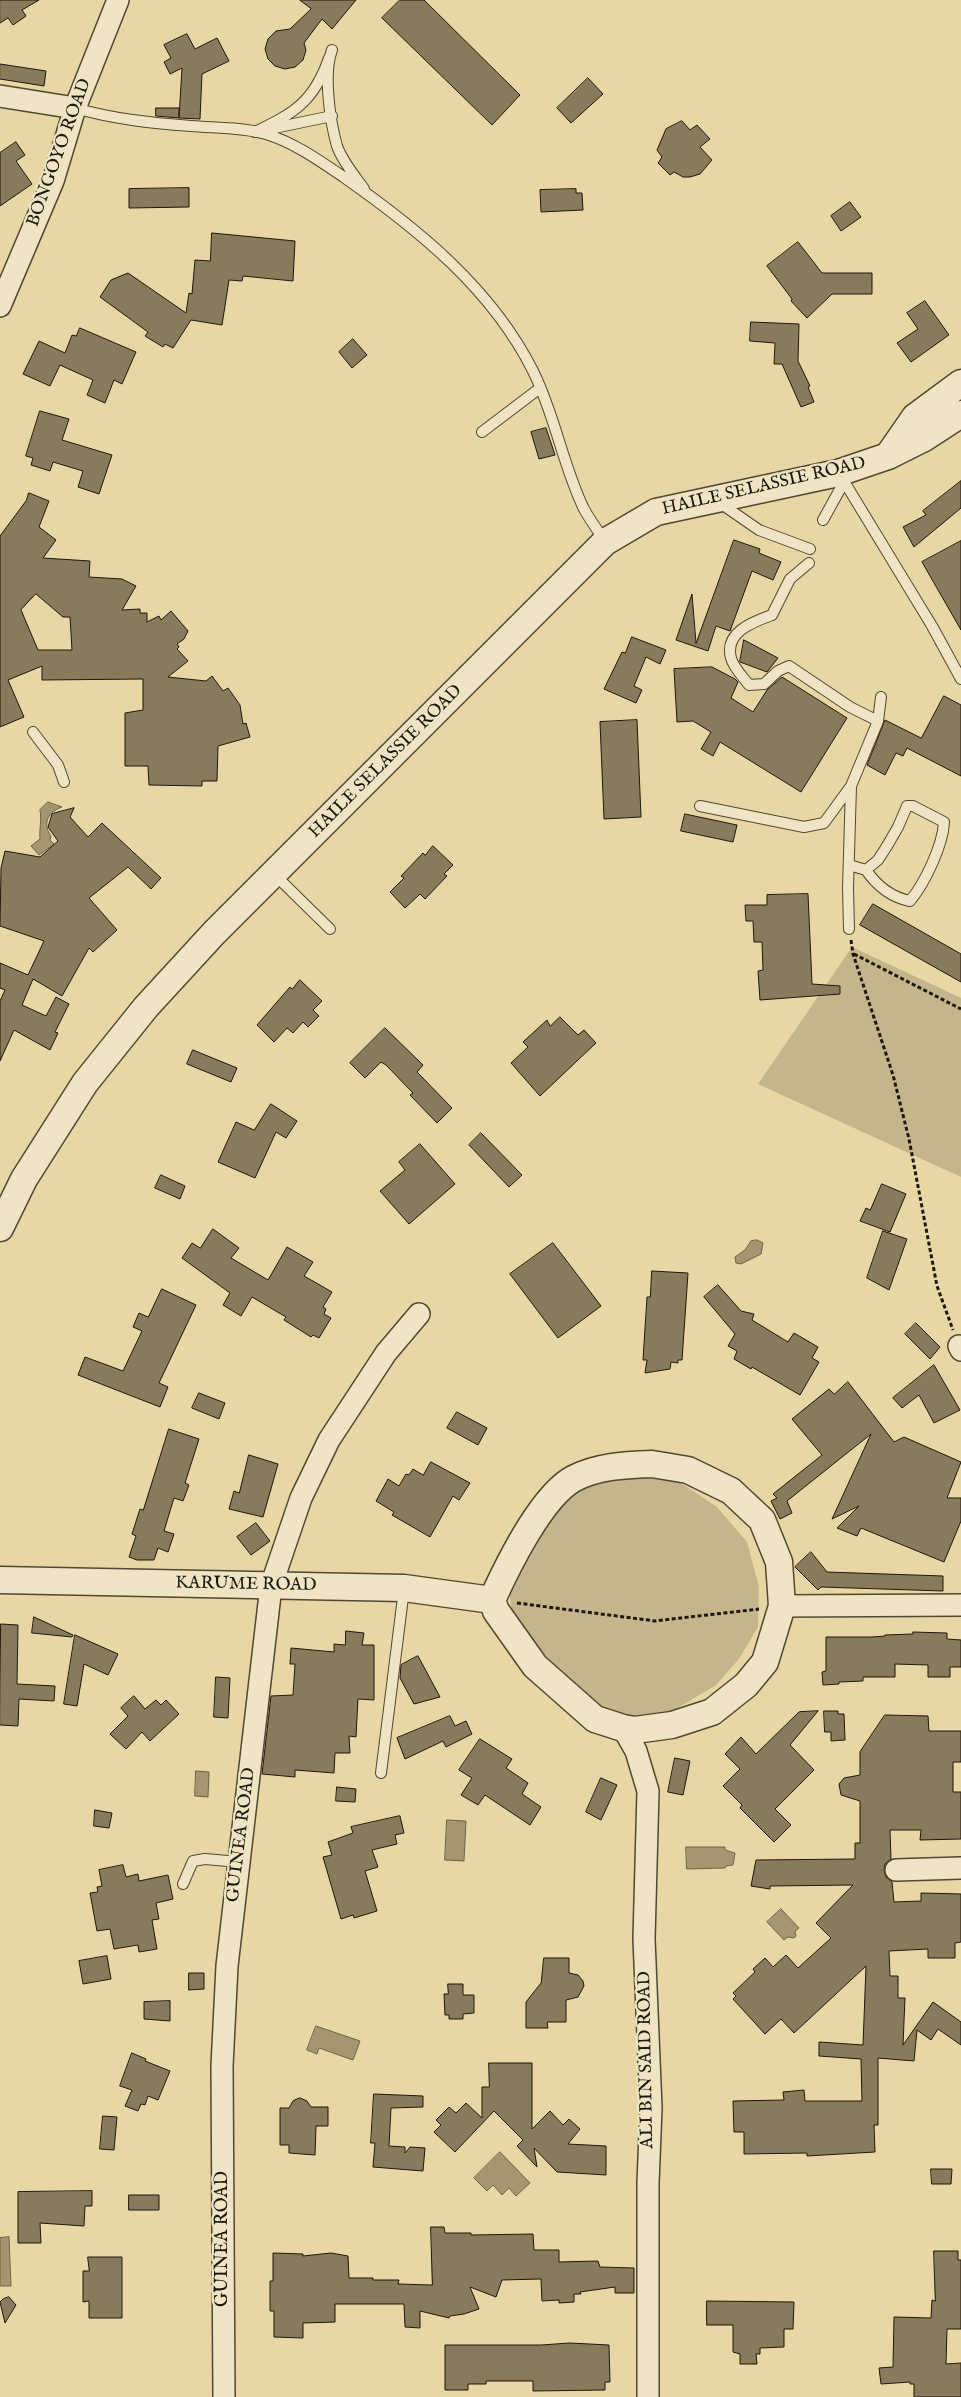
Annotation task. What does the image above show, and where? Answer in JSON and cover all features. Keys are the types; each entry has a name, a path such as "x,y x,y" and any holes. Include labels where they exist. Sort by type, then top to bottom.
{"street":[{"name":"BONGOYO ROAD","path":"0,306 53,182 75,108 118,0"},
{"path":"0,96 75,108"},
{"name":"HAILE SELASSIE ROAD","path":"888,456 915,417 961,382"},
{"name":"HAILE SELASSIE ROAD","path":"0,1228 24,1179 85,1084 146,1007 274,874 605,542 656,512 715,499 841,477 924,438 961,414"},
{"name":"GUINEA ROAD","path":"224,2397 222,2066 227,1966 271,1586 301,1498 329,1440 381,1361 419,1314"},
{"path":"652,1464 688,1470 731,1491 762,1520 779,1562 782,1606 765,1662 746,1685 712,1712 672,1725 635,1730 595,1719 535,1666 496,1611 492,1600 503,1576 542,1509 572,1480 612,1466 652,1464"},
{"name":"KARUME ROAD","path":"0,1580 404,1588 492,1600"},
{"path":"782,1606 961,1605"},
{"name":"ALI BIN SAID ROAD","path":"623,1728 636,1751 648,1791 644,1940 651,2108 648,2183 648,2397"},
{"path":"896,1870 961,1868"}],"lane":[{"path":"255,132 289,116 305,100 321,80 330,54 328,87 338,146 352,173 369,195"},
{"path":"75,108 94,114 151,123 255,132 289,142 369,195 425,239 473,284 513,333 540,388 560,437 572,480 585,510 605,542"},
{"path":"255,132 332,116"},
{"path":"482,432 540,388"},
{"path":"823,520 841,477"},
{"path":"841,477 932,626 961,679"},
{"path":"715,499 759,530 810,549"},
{"path":"809,562 790,579 772,615 746,625 737,634 730,646 731,660 748,685 764,684 778,671 789,666 850,708 878,721"},
{"path":"700,806 804,827 824,823 851,786 878,721 881,697"},
{"path":"33,732 58,766 64,782"},
{"path":"850,930 851,786"},
{"path":"850,865 866,870 880,888 901,899 910,901 933,861 940,844 944,822 913,806 907,806 887,846 878,860 866,870"},
{"path":"274,874 330,930"},
{"path":"381,1773 404,1588"},
{"path":"183,1884 193,1861 205,1858 239,1862"}],"path":[{"path":"850,930 853,954 893,1075 909,1139 937,1286 960,1348"},
{"path":"853,954 961,1009"},
{"path":"492,1600 655,1621 782,1606"}],"shaded area":[{"path":"48,802 62,807 50,815 47,822 48,831 51,836 50,840 54,844 39,855 31,846 40,839 40,810"},
{"path":"852,947 961,998 961,1177 758,1084"},
{"path":"757,1240 763,1243 761,1254 741,1264 736,1263 735,1257 745,1250 751,1241"},
{"path":"637,1475 681,1483 717,1507 747,1542 759,1587 758,1627 739,1659 716,1685 673,1711 629,1718 590,1701 551,1670 512,1620 509,1586 554,1509 597,1481"},
{"path":"196,1771 209,1772 208,1797 195,1796"},
{"path":"447,1820 466,1821 464,1861 445,1860"},
{"path":"686,1847 725,1847 725,1850 735,1853 733,1865 726,1866 725,1868 687,1869"},
{"path":"781,1909 799,1928 795,1931 796,1936 794,1938 788,1937 784,1940 767,1922"},
{"path":"316,2026 360,2041 353,2060 319,2048 317,2054 307,2050"},
{"path":"500,2152 530,2183 516,2196 509,2188 502,2195 493,2185 487,2191 474,2178"},
{"path":"9,2237 11,2286 0,2286 0,2238"}],"building":[{"path":"0,0 39,0 22,10 26,16 13,25 8,18 0,23"},
{"path":"300,0 356,0 332,29 322,19 304,43 306,50 303,60 295,67 285,69 275,66 268,59 265,49 268,39 276,31 290,29 311,9"},
{"path":"400,0 424,0 520,95 492,125 382,18"},
{"path":"187,34 195,49 217,38 229,61 202,74 200,119 179,118 182,68 170,74 164,62 171,58 164,45"},
{"path":"0,64 46,71 44,86 0,79"},
{"path":"588,78 603,94 571,123 557,108"},
{"path":"156,108 179,108 179,118 156,116"},
{"path":"682,121 690,130 697,125 710,139 700,147 712,160 700,174 690,177 683,177 674,172 670,175 658,163 662,157 657,150 666,129"},
{"path":"16,142 25,155 16,161 32,184 0,206 0,153"},
{"path":"189,188 189,207 129,208 129,189"},
{"path":"576,189 576,193 582,193 583,210 541,212 540,190"},
{"path":"850,202 861,217 841,231 831,216"},
{"path":"212,233 295,241 293,281 243,276 242,281 229,280 222,325 191,320 173,348 165,344 163,347 145,336 148,332 100,297 111,280 128,273 186,313 189,293 192,294 195,260 210,261"},
{"path":"798,242 822,273 872,273 872,294 832,294 807,318 791,301 792,299 767,266"},
{"path":"925,301 949,335 911,362 897,343 918,329 907,313"},
{"path":"751,322 799,324 798,361 810,386 808,387 814,402 801,407 782,364 774,364 775,343 750,341"},
{"path":"80,328 136,352 122,384 114,380 105,403 87,395 93,380 60,365 50,386 23,374 39,341 65,353 72,335 76,336"},
{"path":"353,339 367,355 352,368 339,352"},
{"path":"40,411 69,419 62,440 112,455 99,494 78,487 83,471 53,462 50,471 31,465 33,458 26,456"},
{"path":"546,428 555,455 539,459 531,432"},
{"path":"961,481 961,508 914,547 903,527 926,515 923,511"},
{"path":"29,493 49,501 39,527 56,540 43,558 90,561 89,577 122,579 136,586 122,610 140,609 140,613 147,613 147,622 159,616 161,620 171,611 188,631 184,639 177,644 179,647 177,649 188,661 168,677 206,681 212,676 223,691 228,688 240,705 243,724 246,723 250,737 218,746 217,781 202,781 202,786 149,785 148,766 125,766 125,713 143,710 143,679 42,680 42,666 8,680 24,717 0,727 0,536 26,501","holes":["36,594 63,617 70,617 72,650 38,650 21,610"]},
{"path":"734,540 760,549 759,553 781,562 773,580 752,571 730,631 716,626 708,651 676,640 692,594 696,643"},
{"path":"961,541 961,630 922,562"},
{"path":"632,637 666,650 660,664 646,657 634,686 642,690 636,703 604,689 622,652 625,653"},
{"path":"744,640 778,658 767,672 740,662"},
{"path":"712,667 738,682 731,698 753,712 767,690 782,677 847,718 801,792 720,742 713,756 701,749 711,732 693,721 677,722 674,669"},
{"path":"944,696 961,705 961,776 907,748 903,756 896,753 885,775 867,765 885,720 921,738"},
{"path":"637,720 641,817 604,819 600,722"},
{"path":"74,808 70,817 88,837 102,823 161,878 151,889 128,867 89,898 117,930 93,952 89,948 62,996 33,979 22,1005 46,1016 56,997 69,1004 55,1032 58,1033 50,1050 14,1030 0,1061 0,1001 5,990 0,988 0,963 28,975 44,941 0,926 1,868 5,851 40,857 58,841 48,827 52,814"},
{"path":"685,814 737,825 733,842 681,831"},
{"path":"433,846 453,865 444,874 447,876 425,899 420,894 405,908 390,892 404,878 401,876 423,853 425,855"},
{"path":"808,894 812,984 840,986 840,994 760,1000 758,971 763,970 762,942 754,942 753,921 746,921 745,905 767,905 767,895"},
{"path":"873,904 961,954 961,982 860,925"},
{"path":"300,980 322,1001 313,1010 319,1016 308,1027 303,1022 293,1033 287,1028 274,1042 257,1025 290,987 292,989"},
{"path":"560,1017 578,1035 584,1030 596,1043 540,1096 511,1063 528,1047 523,1042 547,1020 550,1026"},
{"path":"385,1028 423,1065 417,1072 452,1108 437,1123 410,1095 413,1093 386,1065 381,1062 365,1078 350,1063"},
{"path":"193,1050 237,1068 231,1082 187,1064"},
{"path":"271,1104 297,1121 286,1138 276,1132 255,1178 218,1162 236,1122 254,1130"},
{"path":"481,1133 522,1175 509,1187 469,1145"},
{"path":"420,1144 455,1184 409,1224 380,1191 405,1170 399,1162"},
{"path":"161,1175 185,1186 180,1199 155,1188"},
{"path":"882,1184 906,1194 890,1232 860,1221 866,1208 870,1210"},
{"path":"213,1229 239,1248 231,1258 268,1280 287,1247 313,1262 304,1276 332,1292 323,1307 326,1309 324,1314 331,1318 319,1338 313,1335 311,1337 284,1320 286,1317 252,1297 241,1316 223,1305 230,1293 182,1258 192,1243 200,1248"},
{"path":"883,1231 907,1239 889,1290 867,1278"},
{"path":"553,1243 601,1306 558,1338 510,1274"},
{"path":"652,1271 688,1273 682,1360 678,1360 678,1363 671,1362 670,1369 645,1373 647,1360 643,1360 647,1297 650,1297"},
{"path":"718,1285 741,1311 754,1314 752,1320 788,1342 794,1333 818,1347 812,1358 819,1362 800,1395 752,1367 751,1369 734,1359 737,1351 728,1346 735,1334 704,1297"},
{"path":"162,1289 196,1305 159,1383 168,1387 160,1407 78,1375 85,1357 123,1371 142,1331 133,1327 139,1313 148,1317"},
{"path":"916,1323 940,1347 930,1359 905,1334"},
{"path":"934,1365 960,1410 934,1423 919,1395 902,1408 893,1398"},
{"path":"848,1382 894,1442 904,1437 961,1462 947,1498 961,1498 961,1521 944,1562 861,1528 857,1536 837,1528 859,1506 832,1519 871,1434 787,1501 792,1513 780,1519 771,1501 777,1498 773,1494 822,1455 792,1419 829,1389 834,1394"},
{"path":"199,1393 225,1403 219,1419 192,1408"},
{"path":"457,1412 487,1428 478,1445 447,1428"},
{"path":"169,1429 199,1439 185,1483 189,1485 183,1501 174,1498 164,1531 174,1534 168,1552 158,1548 154,1560 137,1560 129,1557 136,1536 132,1534 140,1509 143,1510"},
{"path":"249,1455 278,1464 263,1517 229,1509 234,1491 239,1493"},
{"path":"431,1462 470,1483 459,1500 453,1496 430,1537 392,1515 394,1512 376,1501 388,1479 399,1486 406,1474 409,1475 413,1469 423,1475"},
{"path":"256,1523 270,1541 251,1555 237,1537"},
{"path":"811,1552 827,1572 943,1576 943,1591 821,1587 818,1590 795,1567"},
{"path":"34,1617 73,1635 72,1637 32,1633"},
{"path":"1,1624 18,1625 17,1684 55,1686 54,1701 19,1699 18,1726 0,1725"},
{"path":"346,1631 364,1633 362,1645 374,1645 374,1700 358,1699 356,1737 349,1736 350,1753 335,1753 334,1773 295,1770 295,1777 262,1774 271,1696 293,1695 295,1664 290,1664 291,1648 334,1652 334,1644 345,1645"},
{"path":"913,1632 947,1633 947,1639 961,1640 961,1667 950,1667 950,1677 928,1677 928,1665 895,1664 895,1677 863,1677 863,1681 823,1685 822,1672 826,1671 826,1637 872,1637 913,1634"},
{"path":"75,1635 118,1654 108,1675 84,1664 77,1706 64,1704"},
{"path":"418,1656 440,1697 414,1704 400,1678 401,1665"},
{"path":"216,1677 230,1678 228,1718 214,1717"},
{"path":"134,1696 145,1709 156,1700 161,1705 166,1700 179,1714 150,1741 142,1732 126,1749 110,1734 128,1716 121,1708"},
{"path":"818,1711 790,1745 814,1770 775,1809 791,1825 774,1842 740,1808 742,1805 723,1786 740,1769 725,1754 741,1737 756,1754 799,1712"},
{"path":"824,1711 838,1711 838,1714 844,1714 845,1740 831,1741 831,1732 825,1732"},
{"path":"885,1715 928,1716 929,1731 961,1731 961,1762 953,1762 953,1792 961,1792 961,1839 920,1840 921,1830 890,1830 891,1859 885,1864 884,1870 886,1877 892,1882 894,1902 921,1901 921,1893 961,1894 961,1942 955,1943 955,1958 928,1958 928,1949 889,1951 890,1976 898,1976 898,1998 905,1998 903,2045 933,2002 961,2022 961,2045 938,2029 931,2040 917,2030 914,2061 878,2058 878,2125 874,2125 875,2152 807,2156 807,2153 744,2154 744,2132 734,2132 733,2101 784,2100 783,2092 804,2090 805,2101 862,2101 861,2059 819,2056 819,2042 863,2045 866,1966 794,2033 781,2019 765,2034 733,1999 736,1996 733,1993 755,1972 753,1969 765,1958 773,1967 786,1955 798,1968 831,1938 816,1923 853,1885 770,1886 770,1889 751,1886 756,1860 855,1859 855,1843 860,1843 860,1801 841,1795 839,1784 844,1778 860,1775 860,1752"},
{"path":"450,1716 455,1726 466,1721 472,1734 446,1747 443,1741 405,1759 397,1738"},
{"path":"480,1739 512,1759 506,1768 528,1783 522,1794 541,1807 530,1825 485,1795 478,1805 461,1795 472,1778 459,1770"},
{"path":"675,1758 690,1761 683,1795 668,1792"},
{"path":"601,1778 617,1785 601,1820 586,1812"},
{"path":"337,1787 356,1789 355,1802 336,1801"},
{"path":"95,1810 112,1813 109,1828 94,1826"},
{"path":"400,1816 404,1833 395,1835 397,1844 372,1850 378,1867 365,1871 377,1911 354,1918 353,1915 341,1919 323,1857 332,1855 328,1842 353,1833 351,1827"},
{"path":"123,1865 126,1877 138,1874 139,1881 168,1875 173,1899 156,1903 159,1919 152,1920 157,1949 139,1952 138,1945 114,1949 110,1929 97,1931 90,1893 98,1892 97,1887 102,1886 99,1870"},
{"path":"107,1956 111,1979 83,1984 79,1961"},
{"path":"544,1958 569,1958 569,1973 578,1975 583,1981 584,1986 578,1997 566,2000 566,2022 547,2022 548,2028 526,2028 526,2002 541,1983"},
{"path":"189,1973 204,1973 204,1989 189,1990"},
{"path":"448,1984 463,1984 463,1995 474,1995 474,2013 463,2014 463,2019 449,2019 449,2015 445,2015 444,1994 448,1994"},
{"path":"170,2001 170,2021 144,2019 144,2002"},
{"path":"132,2053 146,2059 145,2061 170,2071 158,2100 148,2096 145,2105 141,2104 138,2111 125,2106 132,2090 120,2086"},
{"path":"489,2063 532,2063 532,2129 550,2111 563,2125 569,2119 580,2129 568,2144 606,2146 606,2175 557,2172 534,2148 537,2167 517,2146 523,2140 494,2111 455,2152 434,2132 441,2125 436,2120 449,2107 456,2113 466,2103 482,2118 482,2087 489,2087"},
{"path":"374,2094 423,2096 423,2107 391,2108 389,2146 405,2147 405,2153 410,2147 425,2148 423,2171 373,2167 375,2143 371,2143"},
{"path":"300,2098 307,2101 311,2107 328,2107 328,2126 316,2126 315,2155 289,2153 289,2145 280,2145 280,2108 289,2108 293,2101"},
{"path":"103,2116 117,2117 114,2150 100,2149"},
{"path":"931,2169 952,2169 951,2184 932,2184"},
{"path":"92,2191 92,2206 85,2206 84,2226 40,2223 41,2243 18,2243 18,2192"},
{"path":"129,2195 159,2195 159,2210 129,2210"},
{"path":"431,2227 444,2227 445,2233 471,2233 471,2235 533,2234 534,2250 559,2250 559,2262 598,2261 600,2267 634,2268 634,2293 615,2293 615,2287 580,2292 581,2294 574,2294 574,2302 559,2303 559,2300 542,2301 541,2279 502,2280 496,2297 470,2287 479,2309 450,2316 449,2318 420,2311 420,2328 405,2327 404,2304 335,2304 335,2322 303,2323 303,2338 274,2337 274,2311 270,2311 270,2281 273,2281 273,2253 303,2254 303,2256 331,2253 348,2256 349,2278 399,2280 398,2284 432,2285"},
{"path":"934,2251 958,2251 958,2260 961,2260 961,2329 947,2329 946,2364 961,2363 961,2397 914,2397 914,2384 910,2384 910,2382 881,2384 879,2368 893,2367 894,2317 931,2318 932,2300 935,2301"},
{"path":"88,2257 122,2257 122,2318 89,2318 89,2301 83,2302 83,2271 89,2271"},
{"path":"9,2297 16,2305 5,2323 0,2302"},
{"path":"707,2301 794,2302 793,2329 784,2329 784,2347 760,2348 760,2354 756,2354 757,2364 740,2364 740,2354 733,2352 733,2325 707,2325"},
{"path":"570,2343 609,2345 610,2382 605,2382 605,2390 533,2391 533,2381 486,2381 486,2384 468,2384 468,2390 445,2390 445,2345 541,2345"}]}
